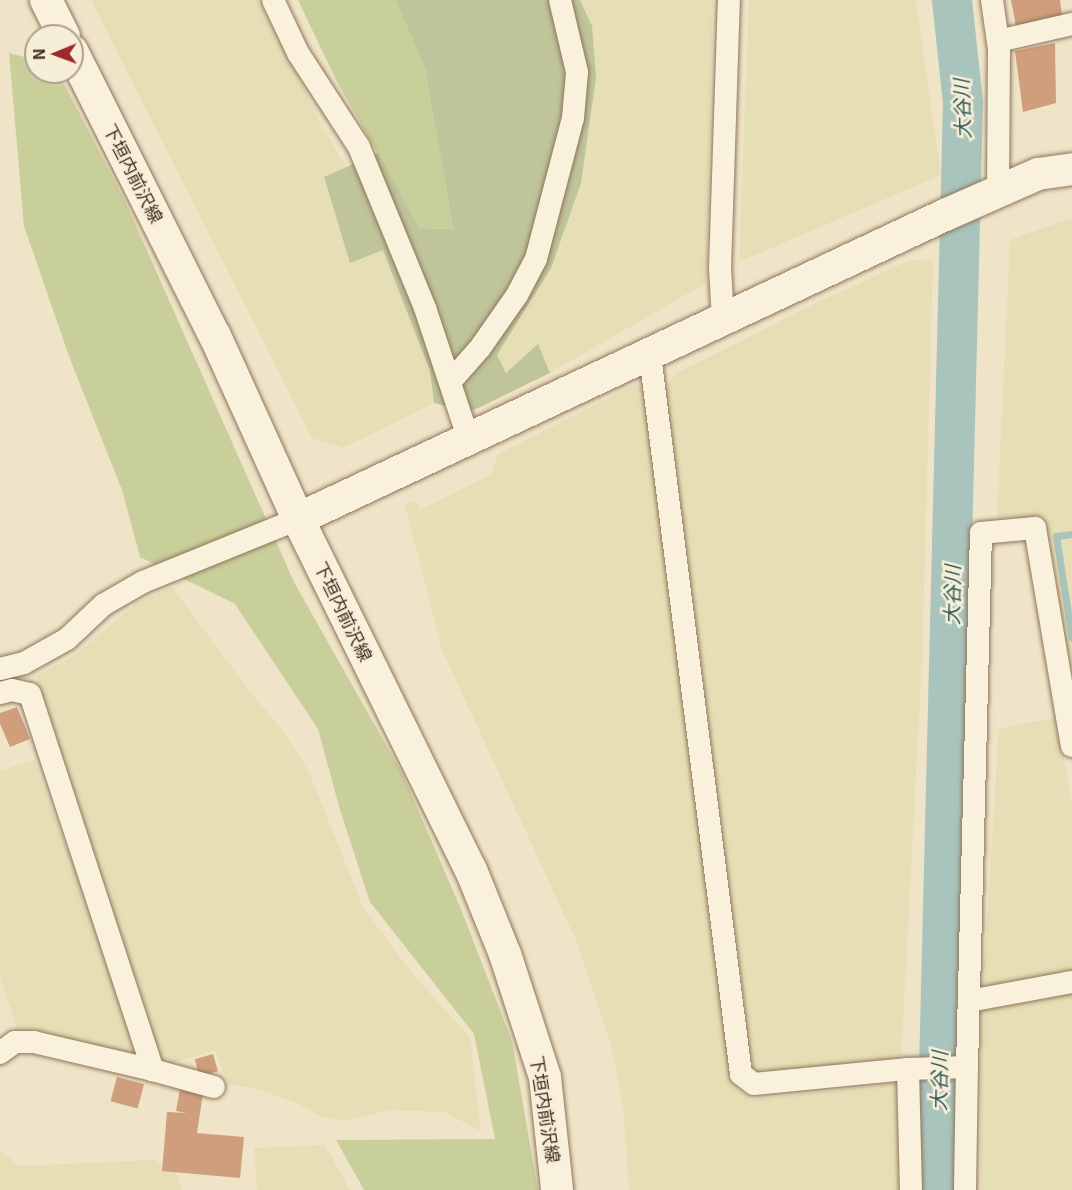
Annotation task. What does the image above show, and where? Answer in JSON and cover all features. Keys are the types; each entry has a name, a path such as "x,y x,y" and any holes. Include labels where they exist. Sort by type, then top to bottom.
{"main road":[{"path":"45,0 58,24"},
{"name":"下垣内前沢線","path":"84,75 215,336 298,519 471,870 505,954 545,1077 557,1190"},
{"path":"298,519 998,192 1038,174 1072,169"}],"street":[{"path":"273,0 298,53 359,147 425,308 469,440"},
{"path":"450,382 480,348 517,295 536,259 573,118 577,72 560,0"},
{"path":"723,321 720,268 729,0"},
{"path":"992,0 998,41 998,192"},
{"path":"998,41 1072,24"},
{"path":"650,355 741,1074 754,1084 908,1069 967,1067"},
{"path":"0,669 24,663 67,639 103,605 143,582 298,519"},
{"path":"965,1190 981,533 1035,528 1072,746"},
{"path":"0,693 12,690 30,694 153,1070"},
{"path":"969,1001 1072,982"},
{"path":"0,1053 15,1042 34,1042 214,1087"},
{"path":"908,1069 911,1190"}],"shaded area":[{"path":"91,0 259,0 288,53 320,123 346,167 324,177 350,262 383,250 430,371 434,403 343,448 312,438"},
{"path":"580,0 713,0 706,283 550,373 538,345 506,373 497,355 532,301 592,26"},
{"path":"749,0 916,0 941,175 739,262"},
{"path":"1072,218 1072,681 1045,517 997,517 1010,240"},
{"path":"910,260 933,261 922,659 901,1061 754,1076 666,390 675,374 816,303"},
{"path":"636,384 645,391 690,764 735,1085 751,1100 898,1083 903,1190 629,1190 623,1108 613,1053 579,947 442,650 405,505 415,501 421,510 491,474 498,454"},
{"path":"172,587 245,685 286,735 308,770 363,907 411,972 470,1038 481,1131 444,1112 389,1110 345,1121 324,1118 294,1102 255,1088 229,1085 215,1050 162,1066 36,676 74,656 137,603"},
{"path":"1057,717 1072,807 1072,974 983,988 999,729"},
{"path":"34,760 92,916 140,1055 127,1058 18,1031 0,978 0,771"},
{"path":"981,994 1072,994 1072,1190 981,1190"},
{"path":"325,1145 350,1190 257,1190 254,1148"},
{"path":"0,1150 19,1166 154,1160 176,1173 182,1190 0,1190"}],"green space":[{"path":"298,0 395,0 425,68 453,229 420,228 335,78"},
{"path":"395,0 580,0 592,26 596,77 581,183 551,268 497,355 506,373 538,344 550,373 470,412 434,403 430,371 383,250 350,263 324,177 378,153 420,228 453,229 425,68"},
{"path":"9,53 24,57 24,84 64,84 125,201 295,584 403,775 461,909 512,1041 538,1190 364,1190 336,1140 495,1139 474,1034 370,902 340,810 318,729 235,604 140,557 122,490 70,359 24,226"}],"building":[{"path":"1011,0 1060,0 1062,15 1016,26"},
{"path":"1055,43 1056,103 1023,112 1015,51"},
{"path":"17,707 30,739 10,747 0,724 0,713"},
{"path":"213,1054 218,1071 200,1077 195,1059"},
{"path":"117,1077 144,1084 138,1108 111,1101"},
{"path":"180,1089 203,1093 197,1133 244,1137 240,1178 162,1171 167,1112 187,1113 176,1111"}],"waterway":[{"name":"大谷川","path":"936,1190 963,103 952,0"},
{"path":"1072,534 1056,536 1072,638"}]}
